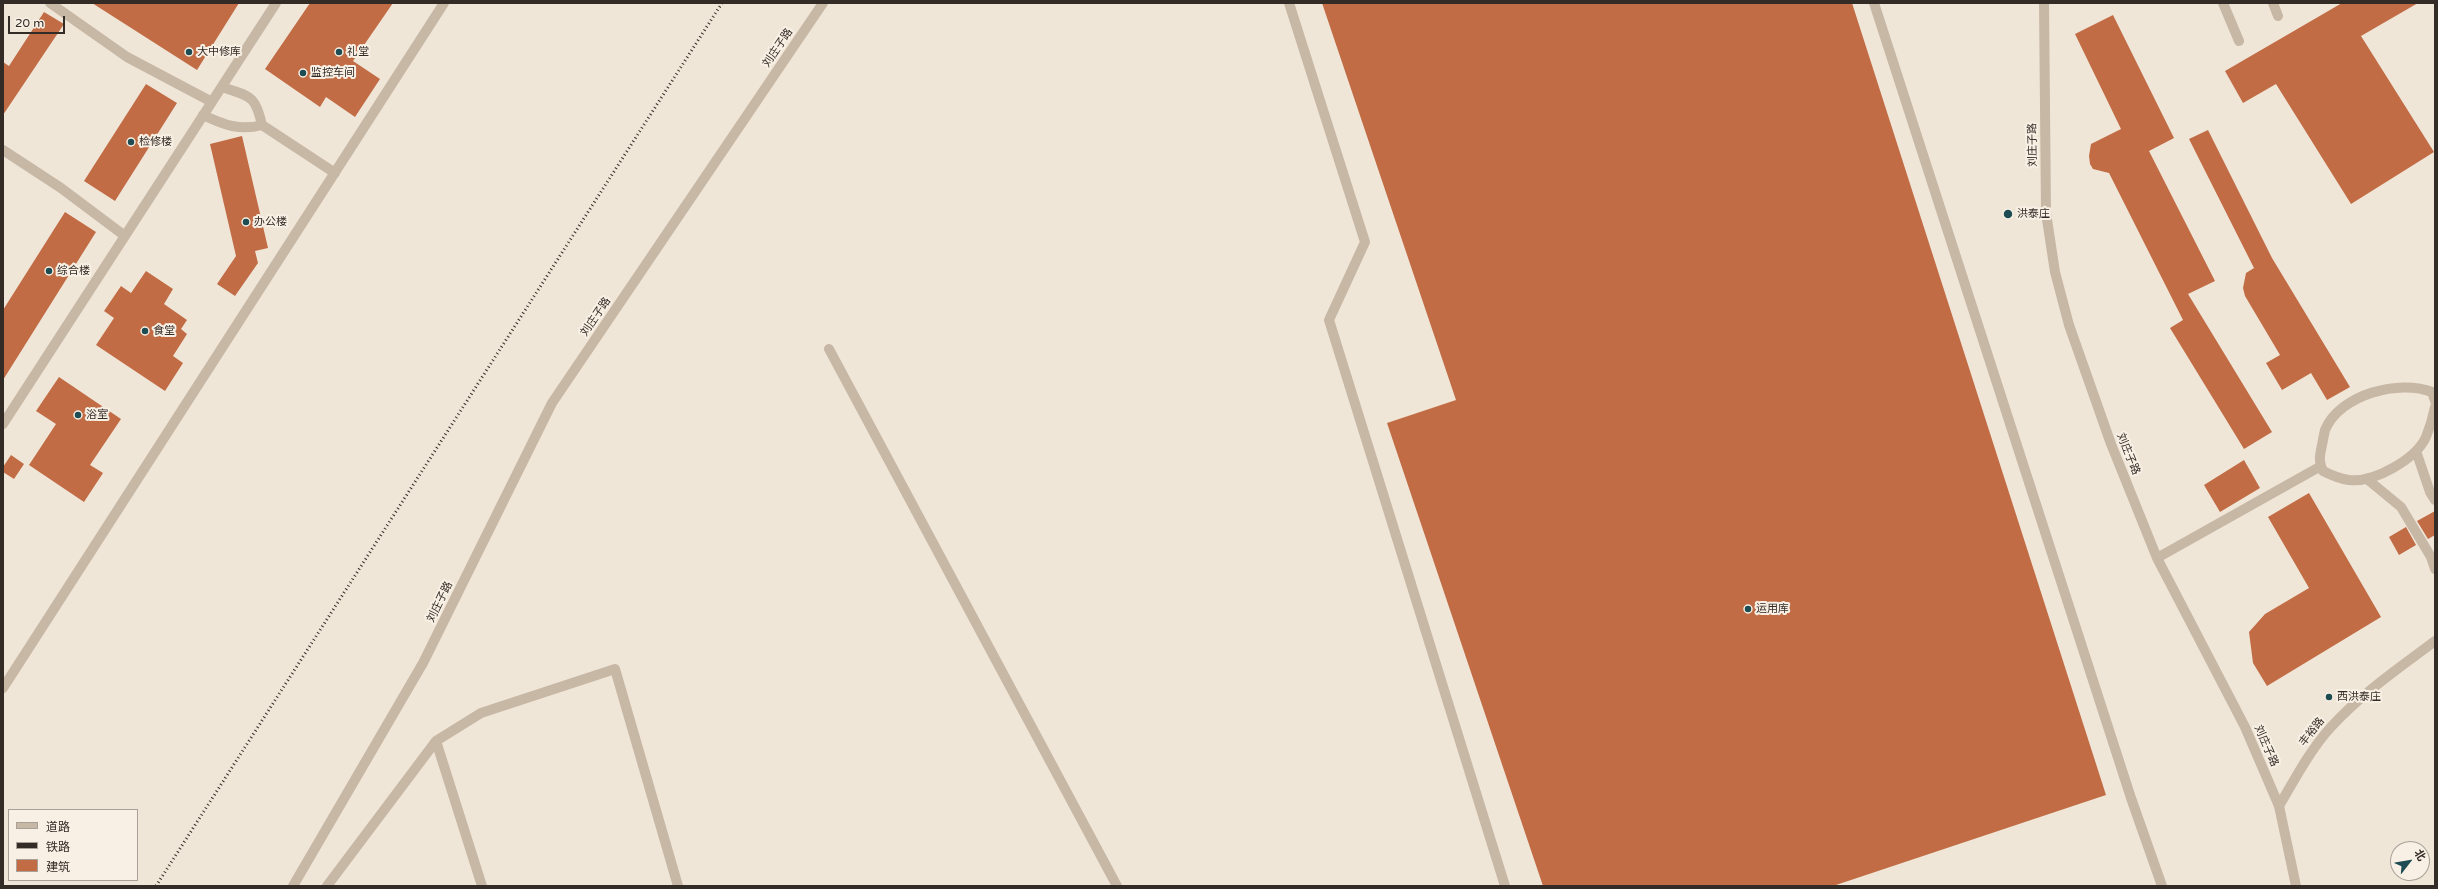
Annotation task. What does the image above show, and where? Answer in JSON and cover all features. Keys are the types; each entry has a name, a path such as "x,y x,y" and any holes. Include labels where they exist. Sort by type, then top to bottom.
{"street":[{"path":"50,3 127,57 212,102"},
{"path":"3,424 276,3"},
{"path":"3,688 444,3"},
{"name":"刘庄子路","path":"294,886 423,663 552,403 823,3"},
{"path":"1289,3 1365,242 1329,320 1505,886"},
{"path":"1874,3 2128,790 2162,886"},
{"path":"2223,3 2239,41"},
{"path":"2273,3 2278,16"},
{"name":"刘庄子路","path":"2046,4 2046,213 2055,272 2069,325 2111,444 2158,558 2245,727 2279,806 2296,886"},
{"path":"222,87 251,97 258,108 262,125 335,173"},
{"path":"203,115 228,127 248,129 262,125"},
{"path":"3,150 61,188 125,236"},
{"path":"828,349 1117,886"},
{"path":"2434,394 2423,389 2395,386 2367,394 2340,410 2326,429 2318,460 2323,471 2333,476 2350,480 2367,478 2395,467 2416,451 2426,438 2435,407"},
{"path":"2416,451 2430,492 2435,500"},
{"path":"2158,558 2321,466"},
{"path":"2367,478 2401,507 2431,557 2435,569"},
{"name":"丰裕路","path":"2279,806 2309,754 2339,718 2397,669 2435,641"},
{"path":"327,886 436,741 481,713 615,669 678,886"},
{"path":"436,741 482,886"}],"building":[{"name":"大中修库","path":"92,3 239,3 197,70"},
{"path":"310,3 393,3 353,61 380,79 355,117 326,97 320,107 265,69"},
{"name":"运用库","path":"1322,3 1852,3 2106,795 1833,886 1543,886 1387,423 1456,400"},
{"path":"2342,3 2418,3 2361,36 2434,152 2351,204 2276,84 2243,103 2225,71"},
{"path":"44,12 64,24 3,115 3,62 9,66"},
{"path":"2113,15 2174,138 2149,151 2215,281 2188,294 2272,432 2244,449 2170,328 2183,320 2109,173 2093,169 2090,164 2089,156 2091,144 2121,129 2075,34"},
{"name":"检修楼","path":"146,84 177,103 115,201 84,181"},
{"path":"2208,130 2272,258 2350,387 2327,400 2311,373 2282,390 2266,363 2280,355 2245,296 2243,288 2246,273 2254,268 2189,139"},
{"name":"办公楼","path":"242,136 268,248 255,251 258,263 235,296 217,284 236,256 210,144"},
{"name":"综合楼","path":"65,212 96,232 3,380 3,310"},
{"name":"食堂","path":"146,271 173,289 164,304 187,320 181,329 187,334 173,356 183,363 165,391 96,345 114,318 104,311 121,286 131,293"},
{"path":"59,377 121,419 90,465 103,473 84,502 29,465 56,424 36,411"},
{"path":"11,455 24,464 14,479 3,472 3,467"},
{"path":"2244,460 2260,488 2220,512 2204,485"},
{"path":"2309,493 2381,617 2267,686 2253,663 2249,632 2265,614 2309,588 2268,517"},
{"path":"2435,511 2435,535 2428,539 2417,521"},
{"path":"2406,527 2416,545 2399,555 2389,537"}],"railway":[{"path":"156,886 722,3"}],"place":[{"name":"大中修库","path":"189,52"},
{"name":"礼堂","path":"339,52"},
{"name":"监控车间","path":"303,73"},
{"name":"检修楼","path":"131,142"},
{"name":"洪泰庄","path":"2008,214"},
{"name":"办公楼","path":"246,222"},
{"name":"综合楼","path":"49,271"},
{"name":"食堂","path":"145,331"},
{"name":"浴室","path":"78,415"},
{"name":"运用库","path":"1748,609"},
{"name":"西洪泰庄","path":"2329,697"}]}
